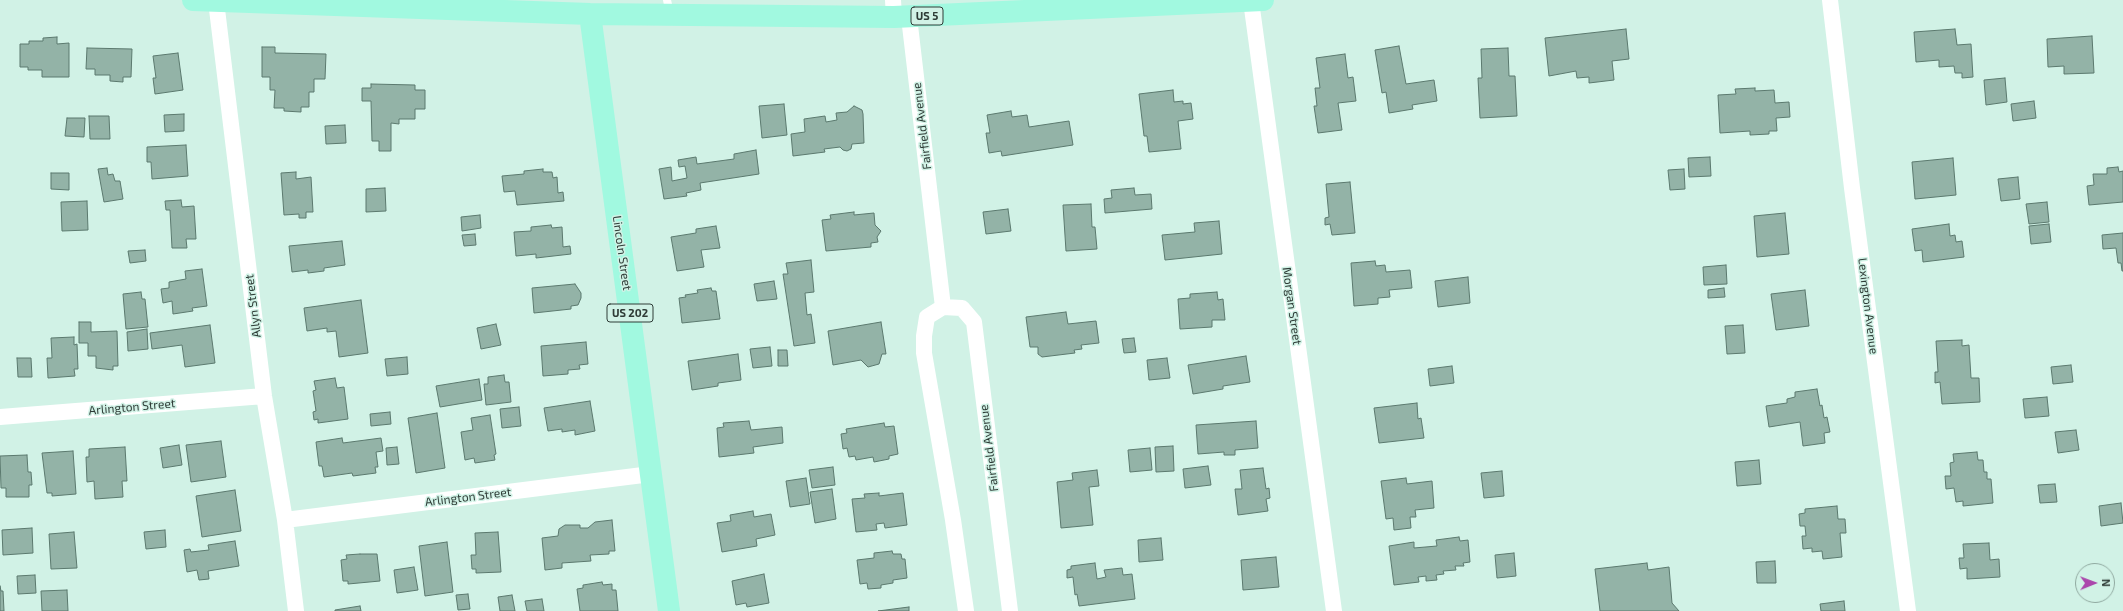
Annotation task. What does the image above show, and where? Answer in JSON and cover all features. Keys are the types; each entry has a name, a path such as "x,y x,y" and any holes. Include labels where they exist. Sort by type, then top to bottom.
{"main road":[{"name":"US 5","path":"193,0 543,9 590,14 669,8 899,11 1257,0"},
{"name":"Lincoln Street","path":"590,14 669,611"}],"street":[{"name":"Morgan Street","path":"1257,0 1334,611"},
{"name":"Lexington Avenue","path":"1830,0 1852,188 1908,611"},
{"name":"Allyn Street","path":"216,1 264,396 285,520 296,611"},
{"name":"Fairfield Avenue","path":"899,11 943,307 962,308 974,322 1010,611"},
{"path":"943,307 927,317 924,336 924,353 953,520 966,611"},
{"name":"Arlington Street","path":"0,418 264,396"},
{"name":"Arlington Street","path":"285,520 651,474"}],"building":[{"path":"1626,29 1629,59 1612,61 1614,80 1589,83 1589,77 1577,78 1576,71 1549,76 1545,38"},
{"path":"1955,29 1957,45 1971,44 1973,77 1962,78 1962,73 1955,73 1954,66 1939,67 1939,60 1916,62 1914,32"},
{"path":"2092,36 2094,73 2064,74 2064,66 2048,67 2047,39"},
{"path":"57,37 57,44 69,43 69,77 42,77 42,70 28,70 28,67 20,67 20,44 29,44 29,41 43,41 43,38"},
{"path":"1399,46 1406,84 1434,80 1437,101 1412,105 1413,109 1389,113 1386,92 1382,93 1375,50"},
{"path":"262,47 275,47 275,53 326,54 325,79 314,79 314,92 309,92 309,107 301,107 301,112 284,111 284,108 274,108 275,90 270,90 270,77 262,77"},
{"path":"87,48 132,49 131,77 123,77 123,82 110,81 110,75 95,75 95,69 86,69"},
{"path":"1508,48 1509,76 1515,76 1517,116 1480,118 1478,78 1482,78 1481,49"},
{"path":"178,53 183,90 155,94 153,78 156,78 153,56"},
{"path":"1345,54 1348,78 1353,77 1356,101 1338,103 1342,130 1318,133 1314,106 1317,106 1315,88 1320,88 1316,58"},
{"path":"2005,78 2007,102 1986,105 1984,80"},
{"path":"371,84 415,85 415,90 425,90 425,109 415,109 415,119 399,119 399,124 391,123 391,151 379,151 379,141 372,141 371,101 362,101 362,88 371,88"},
{"path":"1755,88 1755,91 1774,90 1775,103 1789,102 1790,117 1776,118 1777,131 1769,131 1769,134 1750,135 1750,131 1720,133 1718,95 1736,94 1735,89"},
{"path":"1173,90 1174,102 1183,101 1183,104 1191,103 1193,119 1178,121 1181,149 1149,152 1147,136 1144,136 1139,94"},
{"path":"2034,101 2036,118 2013,121 2011,104"},
{"path":"784,104 787,135 762,138 759,106"},
{"path":"854,106 862,110 864,143 852,144 851,149 847,151 840,147 824,149 825,152 793,156 791,134 805,132 804,119 825,116 826,122 837,120 836,113 847,112"},
{"path":"1011,111 1012,117 1027,115 1029,127 1069,121 1073,145 1002,156 1001,151 989,153 986,133 990,133 987,115"},
{"path":"184,114 184,131 165,132 164,115"},
{"path":"89,116 109,116 110,139 90,139"},
{"path":"67,118 85,118 84,137 65,136"},
{"path":"345,125 346,143 326,144 325,126"},
{"path":"186,145 188,176 152,179 151,162 147,162 147,147"},
{"path":"756,150 759,174 700,183 701,190 686,193 687,196 664,199 659,169 671,167 672,181 687,178 685,166 679,167 678,160 696,157 697,164 734,159 734,154"},
{"path":"1710,157 1711,176 1689,177 1688,158"},
{"path":"1953,158 1956,195 1915,199 1912,162"},
{"path":"2118,167 2119,172 2123,171 2123,202 2089,205 2087,186 2094,185 2093,174 2107,174 2107,168"},
{"path":"107,168 108,175 113,174 115,181 120,181 123,199 104,202 98,169"},
{"path":"543,169 543,172 552,172 553,178 557,177 558,193 563,192 564,201 517,205 515,191 504,192 502,176 524,174 524,171"},
{"path":"1684,169 1685,189 1670,190 1668,170"},
{"path":"296,172 296,179 311,177 313,212 306,212 306,218 299,218 299,214 284,215 281,173"},
{"path":"51,173 69,173 69,190 51,189"},
{"path":"2018,177 2020,199 2001,201 1998,179"},
{"path":"1350,182 1355,233 1332,235 1330,224 1325,225 1325,218 1329,217 1326,184"},
{"path":"385,188 386,211 366,212 366,189"},
{"path":"1134,188 1135,195 1151,194 1152,209 1105,213 1104,199 1112,198 1111,190"},
{"path":"181,200 182,207 194,206 196,239 186,239 187,248 172,248 170,210 166,210 165,201"},
{"path":"87,201 88,230 62,231 61,202"},
{"path":"2047,202 2049,222 2029,224 2026,204"},
{"path":"1091,204 1092,227 1095,227 1097,249 1066,251 1063,205"},
{"path":"1008,209 1011,231 986,234 983,212"},
{"path":"854,212 854,215 874,213 875,225 881,231 877,237 878,242 871,243 871,247 826,251 822,220 831,219 830,215"},
{"path":"1785,213 1789,254 1757,257 1754,216"},
{"path":"480,215 481,228 462,231 461,217"},
{"path":"1219,221 1222,254 1165,260 1162,235 1195,232 1194,223"},
{"path":"1949,224 1950,236 1955,235 1956,242 1962,241 1964,257 1923,262 1922,250 1915,251 1912,229"},
{"path":"2049,224 2051,242 2031,244 2029,226"},
{"path":"551,225 552,228 562,227 563,247 570,246 571,254 536,258 536,254 516,256 514,232 531,231 531,227"},
{"path":"716,226 720,248 701,250 704,267 677,271 671,237 696,233 696,229"},
{"path":"2123,233 2122,271 2121,263 2118,263 2116,248 2103,249 2102,235"},
{"path":"475,234 476,245 464,246 462,235"},
{"path":"342,241 345,265 324,268 324,271 308,273 308,270 292,272 289,246"},
{"path":"145,250 146,261 130,263 128,251"},
{"path":"811,260 814,292 805,293 807,315 811,314 815,343 794,346 783,274 788,274 786,263"},
{"path":"1375,261 1376,266 1385,265 1386,272 1410,270 1412,288 1389,290 1390,297 1378,298 1378,304 1354,306 1351,263"},
{"path":"1726,265 1727,284 1704,285 1703,267"},
{"path":"202,269 207,306 192,308 193,311 173,314 172,301 163,303 161,289 169,288 169,282 186,279 185,271"},
{"path":"1468,277 1470,303 1438,307 1435,281"},
{"path":"774,281 777,299 757,301 754,284"},
{"path":"575,284 581,293 581,298 578,305 571,306 571,309 534,313 532,288"},
{"path":"711,288 712,291 716,291 720,319 682,323 679,298 686,297 685,295 698,293 697,290"},
{"path":"1724,288 1725,297 1708,298 1708,290"},
{"path":"1805,290 1809,326 1776,330 1771,294"},
{"path":"141,292 142,299 145,299 148,327 126,329 123,294"},
{"path":"1217,292 1218,300 1223,299 1225,320 1212,320 1212,327 1180,329 1178,299 1190,298 1190,294"},
{"path":"361,300 368,353 339,357 336,331 327,332 327,328 307,331 304,308"},
{"path":"1066,312 1068,324 1096,321 1099,343 1081,345 1082,349 1074,350 1075,353 1042,357 1038,354 1038,347 1030,347 1026,317"},
{"path":"79,322 91,322 91,332 117,331 118,366 113,366 113,370 96,368 96,356 88,356 88,343 79,343"},
{"path":"881,322 886,354 882,354 879,364 868,367 861,360 833,365 828,331"},
{"path":"496,324 501,345 481,349 477,328"},
{"path":"210,325 215,363 185,367 182,345 152,349 150,333"},
{"path":"1743,325 1745,353 1727,354 1725,326"},
{"path":"147,329 148,349 128,351 127,332"},
{"path":"74,337 74,345 77,344 78,369 74,369 75,376 48,378 47,358 52,358 51,338"},
{"path":"1134,338 1136,352 1124,353 1122,339"},
{"path":"1962,340 1962,346 1969,345 1971,378 1979,378 1980,402 1942,404 1940,382 1935,383 1935,372 1938,372 1936,341"},
{"path":"586,342 588,364 579,365 580,369 568,370 568,374 543,376 541,346"},
{"path":"770,347 772,366 753,368 750,349"},
{"path":"778,350 787,350 788,366 778,366"},
{"path":"738,354 741,380 718,383 718,386 692,390 688,361"},
{"path":"1246,356 1250,382 1223,386 1223,389 1193,394 1188,365"},
{"path":"407,357 408,374 387,376 385,359"},
{"path":"17,358 31,358 32,377 18,377"},
{"path":"1167,358 1170,378 1149,380 1147,360"},
{"path":"2071,365 2073,382 2053,384 2051,367"},
{"path":"1452,366 1454,383 1430,386 1428,369"},
{"path":"504,375 505,382 509,382 511,402 486,405 484,384 488,384 488,377"},
{"path":"335,378 337,388 344,387 348,419 318,423 318,419 314,420 313,412 316,411 313,391 316,390 314,381"},
{"path":"479,379 482,400 440,407 436,386"},
{"path":"1817,389 1820,406 1822,405 1824,418 1827,417 1830,432 1824,433 1825,443 1803,446 1800,422 1769,427 1766,406 1787,403 1787,399 1795,397 1795,392"},
{"path":"2047,397 2049,416 2025,418 2023,399"},
{"path":"590,401 595,431 575,435 575,430 562,432 562,429 548,431 544,408"},
{"path":"1417,403 1418,419 1421,418 1424,438 1379,443 1374,408"},
{"path":"519,407 521,426 502,428 500,409"},
{"path":"390,412 391,424 371,426 370,414"},
{"path":"437,413 445,468 416,473 408,418"},
{"path":"490,415 496,454 494,455 495,460 475,463 474,458 465,460 461,432 473,430 471,418"},
{"path":"749,421 751,430 782,427 783,443 753,447 754,453 719,457 717,428 724,427 723,423"},
{"path":"1256,421 1258,448 1235,450 1235,455 1224,455 1224,452 1198,454 1196,425"},
{"path":"884,423 885,427 894,426 898,454 889,456 889,459 874,462 873,457 856,460 855,456 849,457 847,448 843,449 841,434 847,433 846,429"},
{"path":"2076,430 2079,450 2058,453 2055,432"},
{"path":"342,438 343,443 381,438 383,451 376,452 378,467 375,467 376,473 353,476 352,473 324,477 322,466 319,466 316,442"},
{"path":"221,441 226,477 191,482 186,445"},
{"path":"179,445 182,465 163,468 160,448"},
{"path":"1173,446 1174,471 1156,472 1155,447"},
{"path":"125,447 127,481 122,481 123,497 95,499 94,481 87,482 86,457 89,457 89,449"},
{"path":"397,447 399,464 387,465 386,448"},
{"path":"1150,448 1152,470 1130,472 1128,450"},
{"path":"73,451 76,494 52,496 52,493 47,493 42,453"},
{"path":"1977,452 1978,460 1983,460 1984,472 1987,472 1987,479 1991,479 1993,503 1963,506 1963,501 1956,502 1954,488 1946,489 1945,476 1951,476 1950,463 1954,462 1953,454"},
{"path":"27,455 28,472 31,472 32,485 29,485 29,497 6,497 6,488 1,488 0,456"},
{"path":"1759,460 1761,484 1737,486 1735,462"},
{"path":"1208,466 1211,485 1185,488 1183,469"},
{"path":"833,467 835,485 812,488 809,470"},
{"path":"1263,468 1266,489 1269,488 1270,498 1266,499 1268,511 1238,515 1235,489 1242,489 1240,470"},
{"path":"1097,470 1099,486 1089,487 1093,525 1061,528 1057,482 1073,480 1072,473"},
{"path":"1502,471 1504,496 1484,498 1481,473"},
{"path":"806,478 810,504 790,507 786,481"},
{"path":"1406,478 1407,484 1432,481 1434,508 1415,510 1416,517 1410,517 1411,528 1394,530 1393,518 1386,519 1381,481"},
{"path":"2055,484 2057,502 2040,503 2038,485"},
{"path":"832,489 836,519 815,523 810,492"},
{"path":"235,490 241,531 202,537 196,496"},
{"path":"879,493 879,496 903,493 907,525 885,528 884,523 876,524 877,530 856,532 852,499 865,498 864,494"},
{"path":"2121,503 2123,523 2101,526 2099,506"},
{"path":"1837,506 1838,519 1845,519 1846,533 1840,533 1842,557 1823,559 1822,551 1812,552 1812,548 1803,549 1802,536 1806,536 1805,526 1800,526 1799,514 1805,513 1805,509"},
{"path":"753,511 754,517 771,514 775,535 756,539 757,546 722,552 717,523 731,521 730,515"},
{"path":"612,520 615,551 609,551 609,554 590,555 591,561 562,563 562,568 545,570 542,538 558,536 559,529 565,525 580,525 580,528 588,528 595,522"},
{"path":"32,528 33,553 3,555 2,530"},
{"path":"165,530 166,547 146,549 144,532"},
{"path":"74,532 77,568 51,569 49,534"},
{"path":"498,532 501,572 476,573 476,569 472,569 471,555 476,555 475,533"},
{"path":"1459,537 1460,541 1468,540 1470,562 1463,563 1464,566 1455,566 1456,570 1443,571 1444,574 1436,575 1437,580 1426,581 1426,576 1418,577 1419,582 1394,585 1389,546 1414,542 1414,548 1437,546 1436,540"},
{"path":"1161,538 1163,560 1139,562 1138,540"},
{"path":"235,541 239,566 208,571 209,579 199,580 197,570 187,572 184,550 190,549 191,552 209,550 208,545"},
{"path":"447,542 453,592 425,596 419,546"},
{"path":"1989,543 1990,560 1999,559 2000,577 1967,579 1967,568 1960,569 1959,558 1964,558 1963,544"},
{"path":"892,551 893,554 901,554 902,559 905,559 907,578 893,580 893,583 881,585 881,588 868,589 867,583 860,584 857,560 874,558 874,553"},
{"path":"1514,553 1516,576 1497,578 1495,555"},
{"path":"377,554 380,581 348,584 348,581 343,581 341,560 347,559 346,555"},
{"path":"1276,557 1279,587 1243,590 1241,560"},
{"path":"1775,561 1776,583 1757,583 1756,562"},
{"path":"1095,563 1097,579 1106,577 1104,570 1122,568 1123,575 1132,574 1135,599 1079,606 1077,594 1075,595 1073,577 1067,578 1067,570 1071,569 1071,566"},
{"path":"1647,563 1648,570 1669,567 1672,603 1679,611 1600,611 1595,569"},
{"path":"414,567 418,590 397,593 394,570"},
{"path":"764,574 769,603 747,607 746,603 736,605 732,581"},
{"path":"35,575 36,593 18,594 17,576"},
{"path":"602,582 603,585 612,584 612,590 616,590 618,611 580,611 577,589 583,588 583,585"},
{"path":"0,586 1,591 3,591 4,611 0,611"},
{"path":"67,590 68,611 42,611 41,591"},
{"path":"468,594 470,609 458,610 456,595"},
{"path":"512,595 515,611 500,611 498,597"},
{"path":"542,599 544,611 527,611 525,601"},
{"path":"1844,601 1845,611 1821,611 1820,604"},
{"path":"360,606 361,611 335,611 335,610"},
{"path":"909,607 909,611 878,611"}]}
